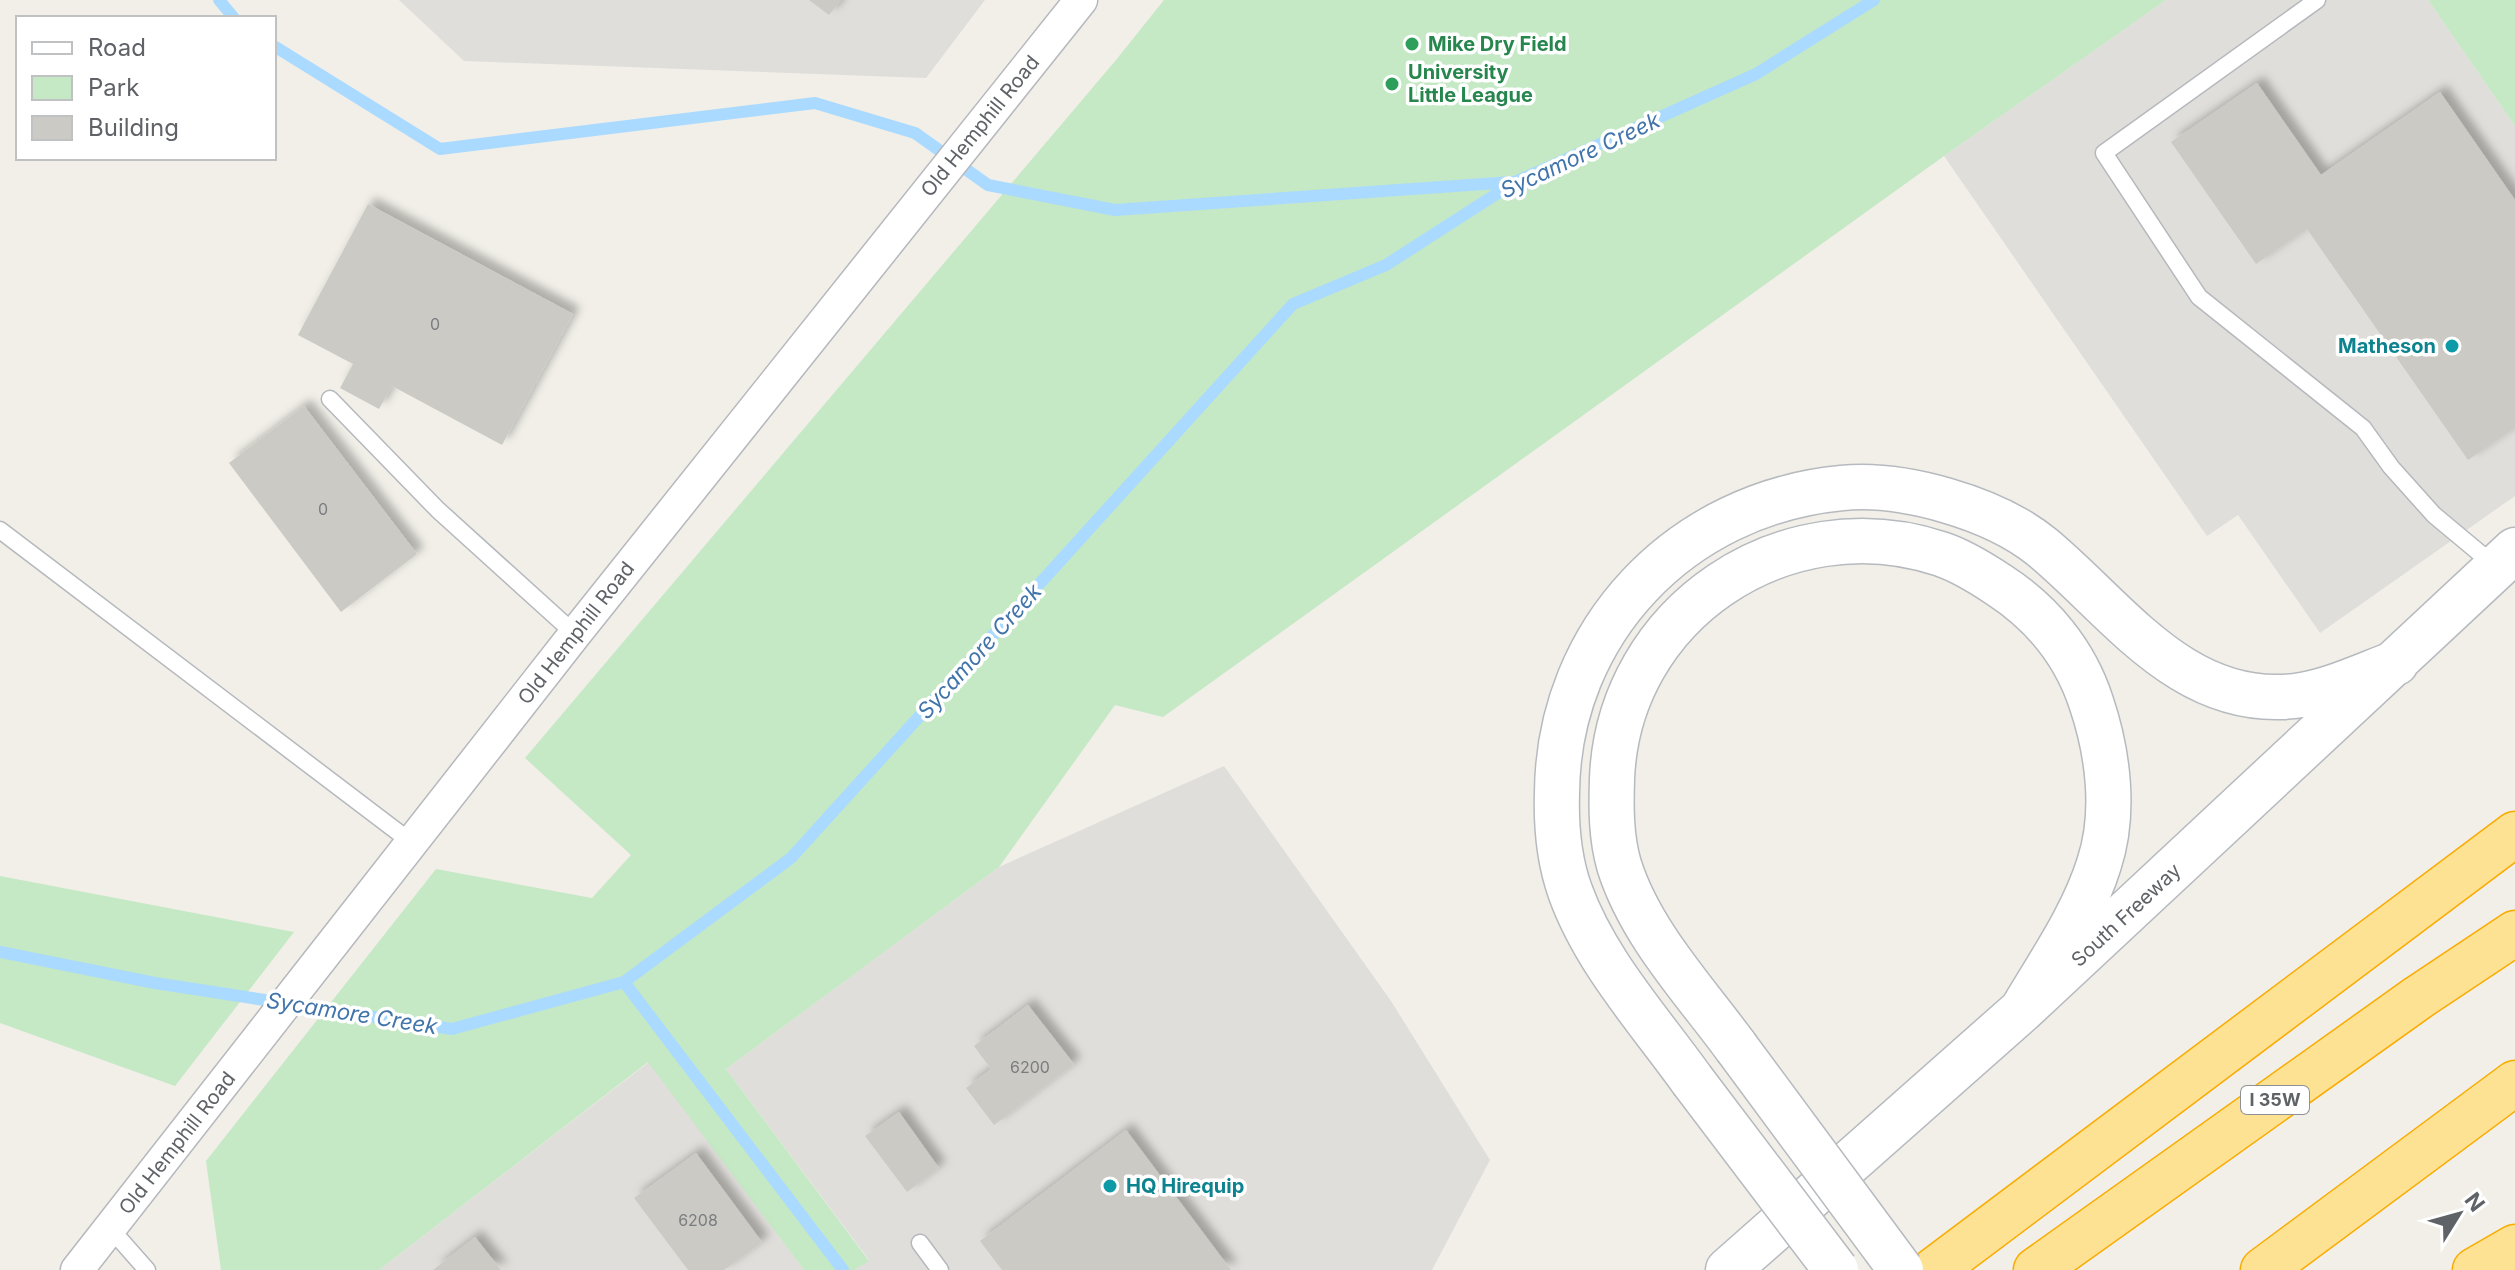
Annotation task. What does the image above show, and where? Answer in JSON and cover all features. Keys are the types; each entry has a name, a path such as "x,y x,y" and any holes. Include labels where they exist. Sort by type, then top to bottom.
{"highway":[{"path":"1934,1270 2515,834"},
{"name":"I 35W","path":"2036,1270 2406,1006 2515,933"},
{"path":"2263,1270 2515,1083"},
{"path":"2475,1270 2515,1247"}],"main road":[{"path":"1836,1270 1607,963 1585,926 1569,889 1556,816 1562,732 1584,665 1628,597 1655,569 1690,543 1750,510 1812,491 1847,487 1910,493 1970,509 2018,531 2040,546 2130,632 2182,669 2214,683 2262,696 2292,696 2318,691 2396,663"},
{"path":"1901,1270 1661,945 1630,893 1619,863 1611,806 1614,747 1620,719 1647,657 1686,611 1731,579 1771,558 1809,547 1845,542 1881,542 1943,554 1975,569 2009,591 2036,614 2062,643 2084,679 2105,754 2107,829 2100,863 2088,893 2022,1010"},
{"name":"South Freeway","path":"1728,1270 2022,1010 2506,559"}],"street":[{"name":"Old Hemphill Road","path":"77,1270 575,634 1081,0"}],"lane":[{"path":"2317,0 2104,153 2199,297 2363,428 2391,467 2434,515 2506,559"},
{"path":"330,399 438,510 575,634"},
{"path":"0,530 411,842"},
{"path":"110,1228 147,1270"},
{"path":"920,1243 940,1270"}],"shaded area":[{"path":"399,0 985,0 926,78 464,61"},
{"path":"2166,0 2428,0 2515,126 2515,496 2320,633 2238,515 2207,536 1944,156"},
{"path":"1224,766 1391,1001 1490,1160 1432,1270 854,1270 869,1260 726,1069 999,867"},
{"path":"649,1062 804,1270 379,1270"}],"green space":[{"path":"1164,0 2166,0 1163,717 1115,705 999,867 726,1069 869,1261 854,1270 804,1270 648,1062 379,1270 221,1270 206,1161 436,869 592,898 631,855 525,758"},
{"path":"2428,0 2515,0 2515,126"},
{"path":"0,876 294,932 175,1086 0,1023"}],"building":[{"path":"809,0 841,0 829,15"},
{"name":"Matheson","path":"2257,83 2321,175 2440,92 2515,200 2515,428 2468,460 2307,229 2256,264 2171,142"},
{"path":"368,204 573,314 502,445 392,386 379,409 340,388 353,364 298,335"},
{"path":"304,406 417,554 341,612 229,463"},
{"path":"1028,1005 1074,1064 994,1125 966,1088 991,1069 974,1046"},
{"path":"899,1112 939,1168 907,1192 865,1136"},
{"name":"HQ Hirequip","path":"1126,1130 1231,1270 1002,1270 980,1241"},
{"path":"696,1153 762,1242 724,1270 688,1270 634,1198"},
{"path":"475,1237 501,1270 433,1270"}],"waterway":[{"path":"219,0 232,16"},
{"name":"Sycamore Creek","path":"0,952 155,983 452,1029 624,982 791,858 1293,304 1386,265 1515,182 1756,74 1874,0"},
{"path":"276,47 440,149 815,103 915,133 988,185 1115,210 1512,182"},
{"path":"624,982 843,1270"}],"place":[{"name":"Mike Dry Field","path":"1412,44"},
{"name":"University Little League","path":"1392,84"},
{"name":"Matheson","path":"2452,346"},
{"name":"HQ Hirequip","path":"1110,1186"}]}
